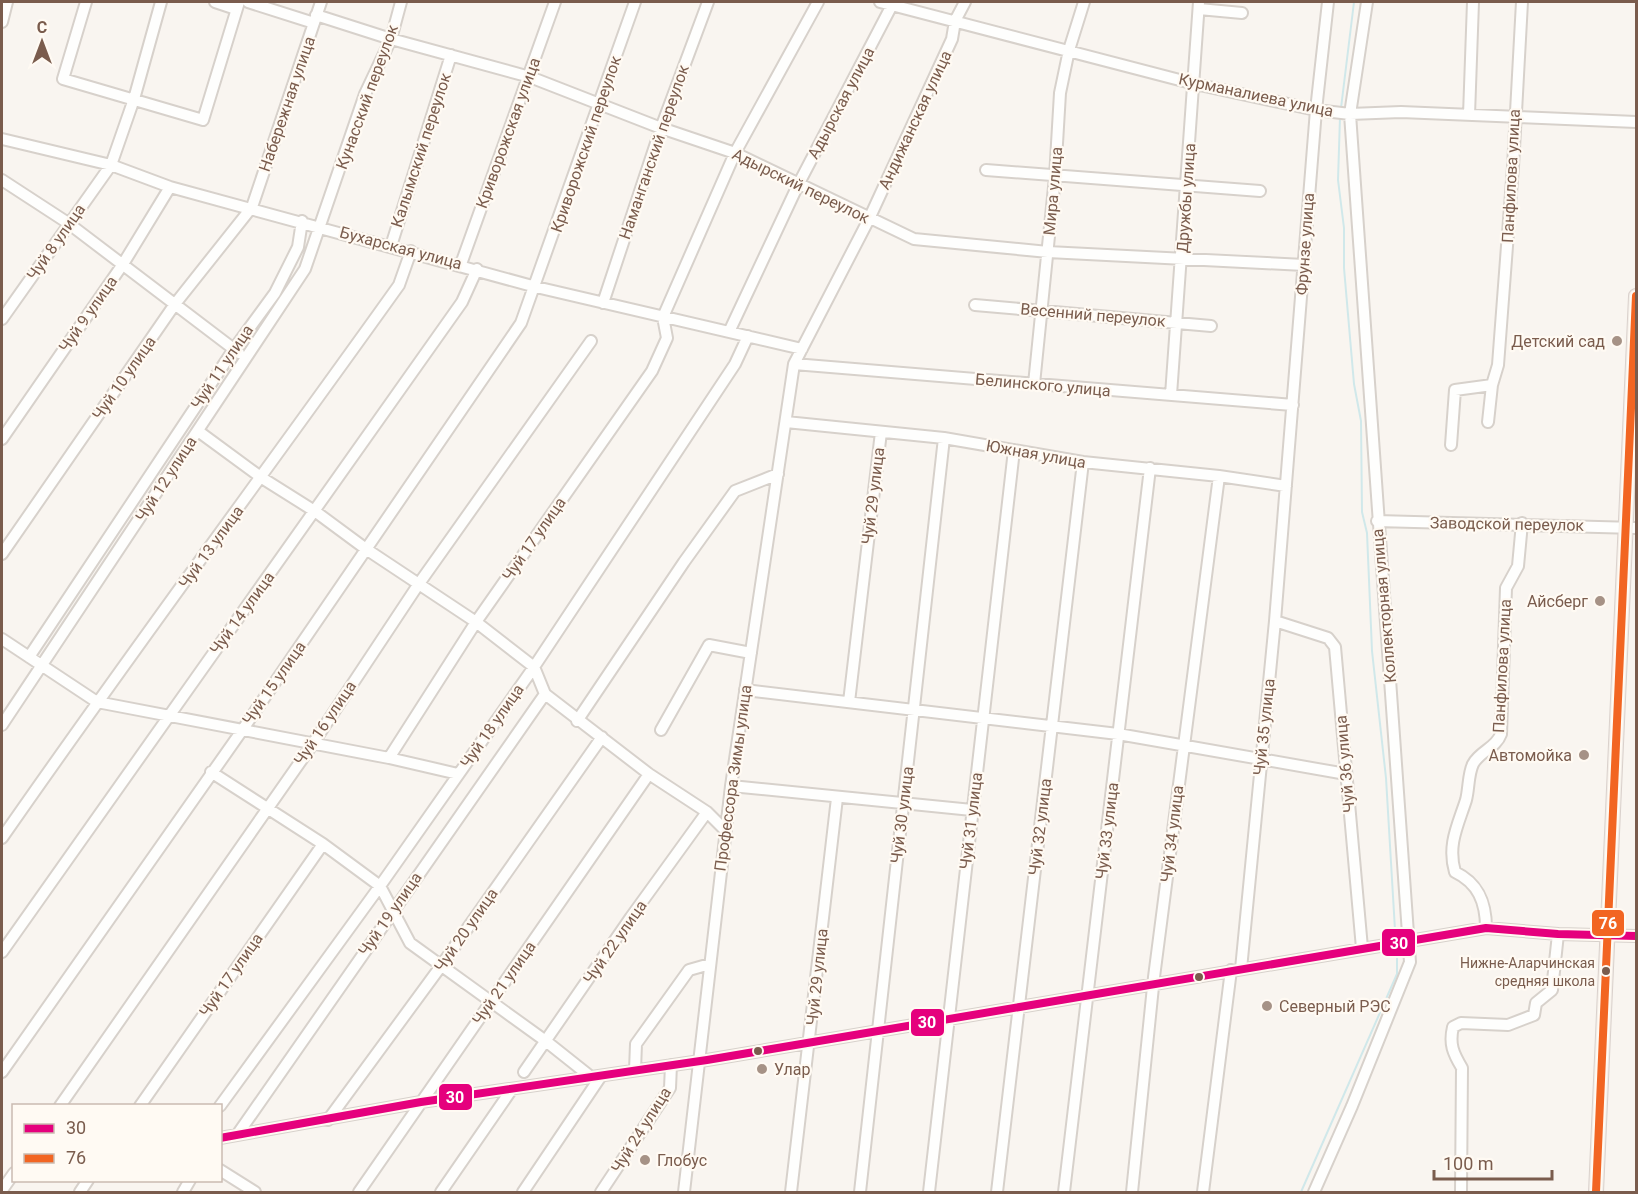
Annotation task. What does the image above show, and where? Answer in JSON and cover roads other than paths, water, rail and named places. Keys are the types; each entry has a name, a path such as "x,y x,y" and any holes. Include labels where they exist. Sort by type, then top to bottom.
{"main road":[{"path":"1596,1192 1631,528 1636,296"}],"street":[{"path":"2,22 7,2"},
{"path":"86,2 63,79 203,120 237,5 215,2"},
{"name":"Чуй 8 улица","path":"2,319 111,165 134,99 161,2"},
{"name":"Адырский переулок","path":"248,2 530,77 661,128 735,153 914,239 1048,252 1304,265"},
{"name":"Набережная улица","path":"252,207 321,2"},
{"name":"Кунасский переулок","path":"321,227 365,94 391,39 401,2"},
{"name":"Криворожская улица","path":"461,264 555,2"},
{"name":"Криворожский переулок","path":"536,287 635,2"},
{"name":"Наманганский переулок","path":"603,303 661,128 708,2"},
{"path":"663,317 735,153 818,2"},
{"name":"Курманалиева улица","path":"880,2 898,4 1195,84 1316,110 1350,114 1469,115 1636,122"},
{"name":"Андижанская улица","path":"794,364 869,219 952,39 955,21 965,2"},
{"name":"Мира улица","path":"1034,384 1055,177 1060,93 1069,50 1084,2"},
{"name":"Фрунзе улица","path":"1286,486 1316,110 1328,2"},
{"name":"Коллекторная улица","path":"1314,1192 1352,1106 1410,962 1350,114 1367,2"},
{"path":"1469,115 1473,2"},
{"name":"Панфилова улица","path":"1488,422 1492,385 1498,365 1522,2"},
{"name":"Адырская улица","path":"729,332 798,185 898,4"},
{"path":"1199,5 1242,13"},
{"name":"Дружбы улица","path":"1171,395 1199,5"},
{"name":"Калымский переулок","path":"391,246 451,55"},
{"name":"Бухарская улица","path":"2,139 111,165 170,187 461,264 536,287 802,349"},
{"path":"986,170 1260,191"},
{"path":"2,180 123,264 246,358"},
{"name":"Чуй 9 улица","path":"2,439 123,264 170,187"},
{"name":"Чуй 10 улица","path":"2,554 175,304 252,207"},
{"name":"Чуй 11 улица","path":"28,657 234,349 275,293 298,247 302,221"},
{"name":"Чуй 12 улица","path":"2,725 305,269 321,227"},
{"name":"Чуй 13 улица","path":"2,838 97,702 262,478 399,285 411,251"},
{"name":"Чуй 14 улица","path":"2,952 167,716 316,512 462,302 477,269"},
{"name":"Чуй 15 улица","path":"2,1072 243,729 521,323 536,287"},
{"name":"Весенний переулок","path":"975,305 1211,326"},
{"name":"Чуй 17 улица","path":"389,758 476,622 652,370 667,338 663,317"},
{"name":"Чуй 18 улица","path":"221,1104 380,886 534,666 735,364 748,336"},
{"name":"Чуй 16 улица","path":"61,1104 312,745 418,585 591,341"},
{"name":"Белинского улица","path":"794,364 1293,405"},
{"name":"Профессора Зимы улица","path":"684,1192 725,830 794,364"},
{"path":"1451,446 1455,390 1492,385"},
{"name":"Южная улица","path":"786,422 944,438 1083,462 1219,476 1286,486"},
{"path":"198,431 262,478 316,512 418,585 476,622 534,666 544,694 649,774 707,812 725,830"},
{"name":"Чуй 29 улица","path":"849,702 880,432"},
{"name":"Чуй 30 улица","path":"860,1192 880,1030 944,438"},
{"name":"Чуй 31 улица","path":"928,1192 1014,450"},
{"name":"Чуй 32 улица","path":"997,1192 1083,462"},
{"name":"Чуй 33 улица","path":"1064,1192 1150,468"},
{"path":"577,721 735,491 778,474"},
{"name":"Чуй 34 улица","path":"1132,1192 1154,983 1219,476"},
{"name":"Чуй 35 улица","path":"1203,1192 1236,969 1275,621 1286,486"},
{"name":"Заводской переулок","path":"1377,521 1522,523 1631,528"},
{"name":"Панфилова улица","path":"1486,928 1479,891 1469,879 1455,872 1451,859 1454,832 1466,800 1473,764 1498,743 1501,734 1506,588 1518,566 1522,523"},
{"name":"Чуй 36 улица","path":"1275,621 1333,642 1362,948"},
{"path":"2,639 97,702 389,758 458,774"},
{"path":"661,730 709,645 751,653"},
{"path":"745,690 1118,734 1260,761 1346,774"},
{"name":"Чуй 19 улица","path":"237,1135 544,694"},
{"name":"Чуй 20 улица","path":"328,1120 441,966 602,737"},
{"path":"211,772 266,809 323,843 380,886 394,908 400,929 410,943 596,1077"},
{"name":"Чуй 21 улица","path":"359,1192 649,774"},
{"path":"731,786 972,810"},
{"name":"Чуй 29 улица","path":"791,1192 837,798"},
{"name":"Чуй 22 улица","path":"524,1072 707,812"},
{"name":"Чуй 17 улица","path":"141,1104 323,843"},
{"path":"222,1138 421,1102 699,1061 1409,939 1486,928 1558,934 1636,936"},
{"path":"1461,1192 1462,1068 1452,1051 1450,1039 1453,1027 1461,1023 1508,1025 1534,1015 1536,1003 1552,990 1558,934"},
{"path":"635,1070 636,1044 689,970 710,964"},
{"name":"Чуй 24 улица","path":"601,1192 670,1088 671,1065"},
{"path":"523,1192 596,1077"},
{"path":"441,1192 512,1089"},
{"path":"222,1171 255,1192"},
{"path":"2,1191 12,1176"}],"waterway":[{"path":"1341,108 1354,2"},
{"path":"1340,117 1338,180 1344,228 1344,268 1354,384 1361,421 1362,512 1367,533 1372,651 1386,778 1395,930"},
{"path":"1301,1192 1397,974 1397,953"}],"place":[{"name":"Детский сад","path":"1617,341"},
{"name":"Айсберг","path":"1600,601"},
{"name":"Автомойка","path":"1584,755"},
{"name":"Нижне-Аларчинская средняя школа","path":"1606,971"},
{"name":"Северный РЭС","path":"1267,1006"},
{"name":"Улар","path":"762,1069"},
{"name":"Глобус","path":"645,1160"}]}
